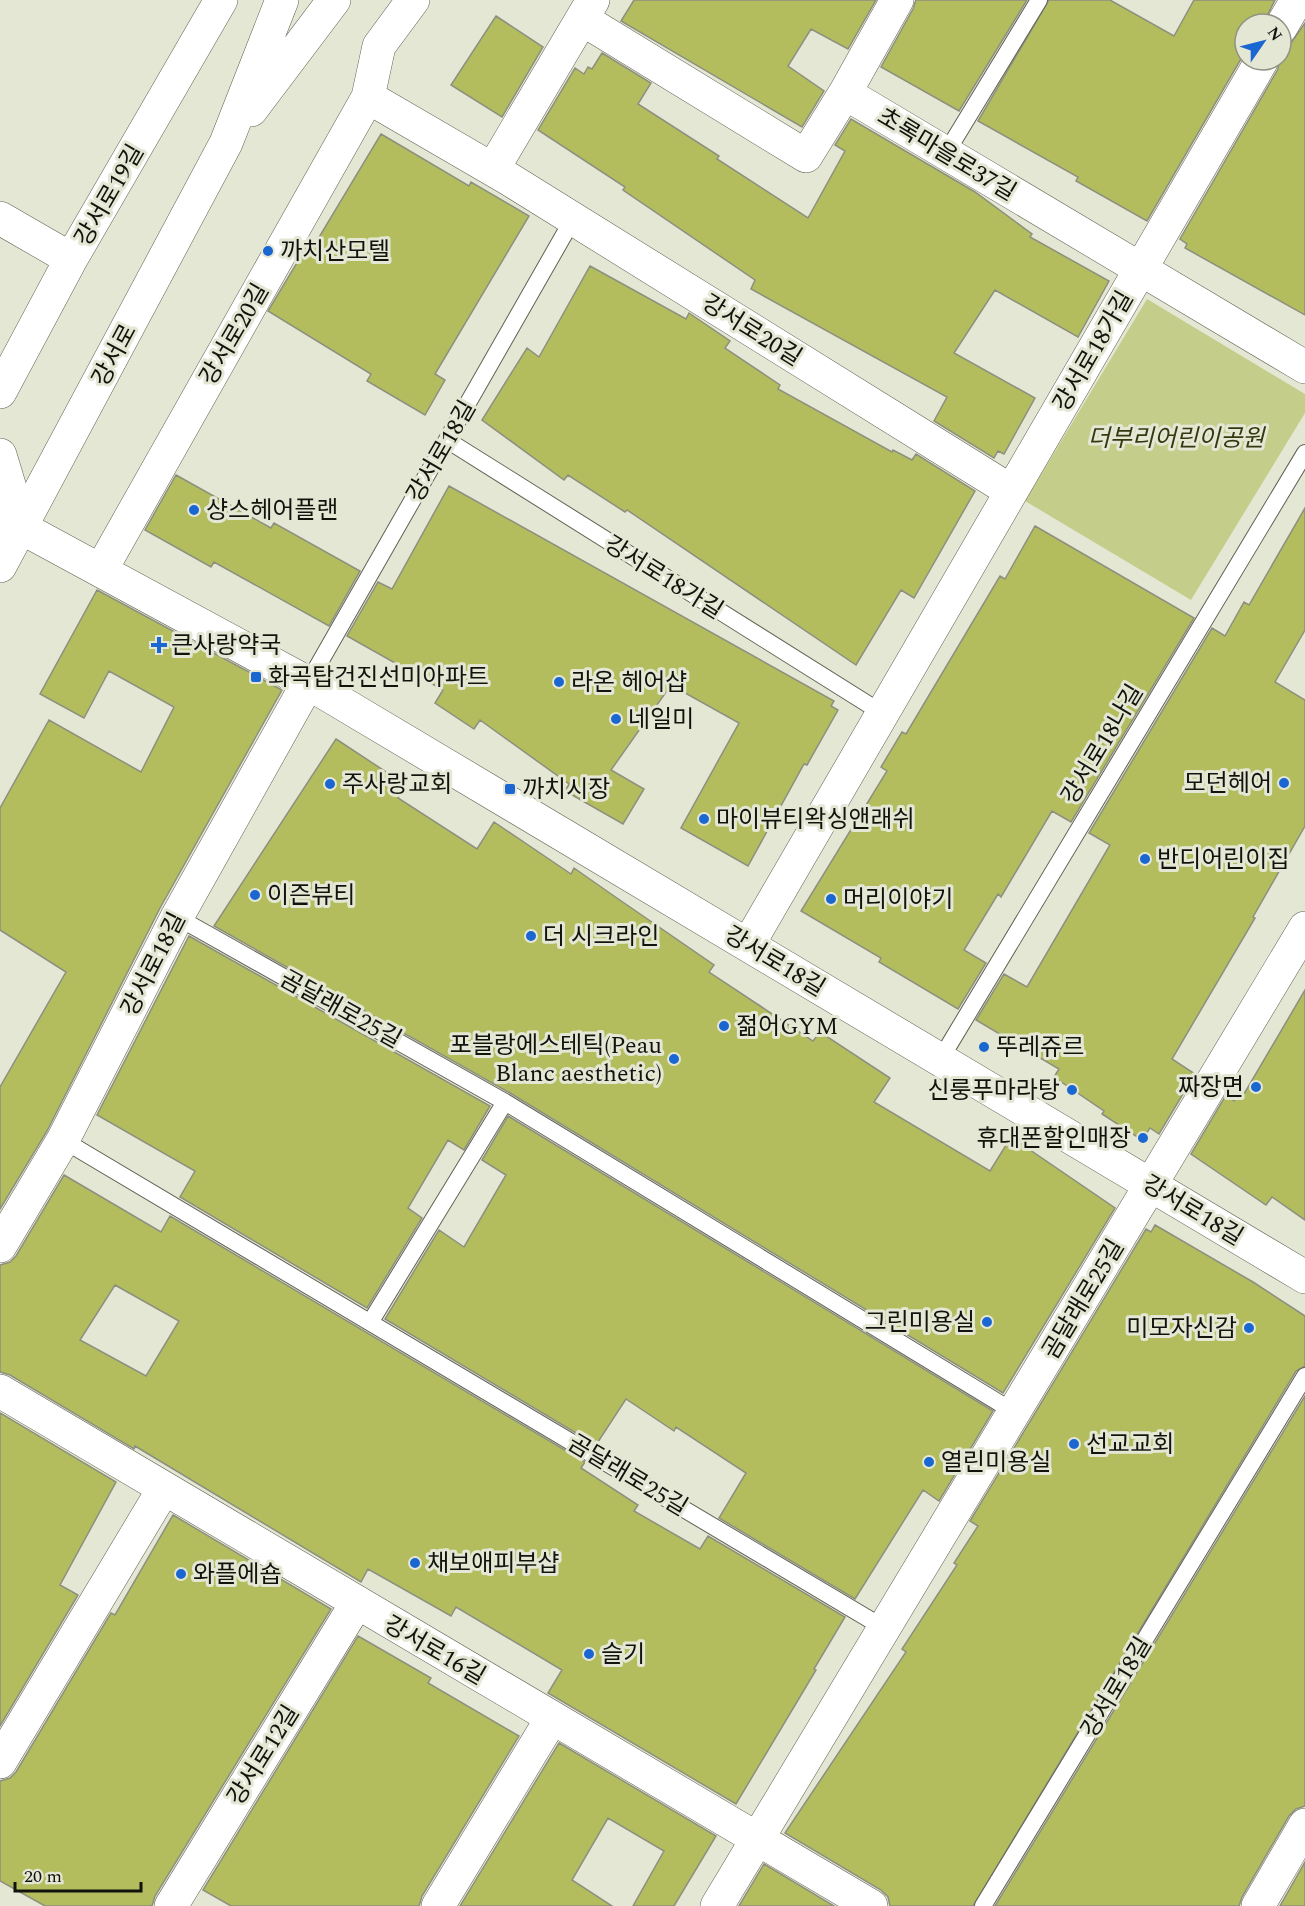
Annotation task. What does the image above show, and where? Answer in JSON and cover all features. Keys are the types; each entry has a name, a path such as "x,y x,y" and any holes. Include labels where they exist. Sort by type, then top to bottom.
{"street":[{"name":"강서로","path":"226,143 282,0"},
{"name":"강서로","path":"0,566 11,523 226,143 334,0"},
{"path":"368,97 379,46 413,0"},
{"path":"493,169 587,9 806,156 845,93 897,0"},
{"name":"강서로19길","path":"0,392 213,3"},
{"name":"강서로18가길","path":"748,945 1255,72"},
{"name":"초록마을로37길","path":"845,93 1140,269"},
{"name":"강서로20길","path":"100,570 368,97 493,169 1011,490"},
{"path":"0,219 71,259"},
{"name":"강서로18가길","path":"1140,269 1305,368"},
{"path":"0,455 11,523"},
{"name":"강서로18길","path":"11,523 308,682 1305,1277"},
{"name":"강서로18길","path":"0,1246 63,1140 177,917 308,682"},
{"name":"곰달래로25길","path":"717,1906 1014,1412 1301,946"},
{"name":"강서로16길","path":"0,1391 163,1490 871,1906"},
{"path":"0,1762 163,1490"},
{"name":"강서로12길","path":"171,1906 356,1604"},
{"path":"438,1906 552,1718"},
{"path":"1258,1906 1305,1825"}],"lane":[{"path":"946,153 1038,0"},
{"name":"강서로18길","path":"308,682 573,219"},
{"name":"강서로18가길","path":"447,440 882,713"},
{"name":"강서로18나길","path":"940,1060 1305,453"},
{"name":"곰달래로25길","path":"177,917 505,1102 1014,1412"},
{"path":"371,1321 505,1102"},
{"name":"곰달래로25길","path":"63,1140 884,1628"},
{"name":"강서로18길","path":"983,1906 1305,1376"}],"green space":[{"name":"더부리어린이공원","path":"1147,299 1305,394 1305,413 1191,600 1025,501"}],"building":[{"path":"634,0 876,0 848,49 811,29 788,66 824,91 802,127 621,21"},
{"path":"916,0 1027,0 959,111 881,67"},
{"path":"1049,0 1110,0 1174,36 1194,0 1275,0 1269,12 1233,12 1233,72 1147,221 1076,181 1078,177 978,121"},
{"path":"496,16 543,47 502,117 451,85"},
{"path":"1305,23 1305,315 1185,248 1187,244 1180,239 1276,72 1293,72 1293,40"},
{"path":"602,53 651,83 638,104 719,156 717,159 808,218 845,151 835,145 851,119 975,192 1032,234 1030,237 1109,281 1078,337 995,290 954,353 1035,398 1004,454 998,451 994,458 934,421 947,397 751,289 755,280 623,190 625,187 538,130 575,68 584,74 588,67 592,69"},
{"path":"381,134 469,186 471,182 529,216 435,374 445,380 425,415 367,381 371,374 268,311 310,241 315,244"},
{"path":"590,266 686,319 689,313 730,341 725,348 780,385 778,389 892,452 893,450 912,460 916,454 975,491 914,598 901,590 856,665 627,510 625,512 568,475 564,480 482,420 527,348 539,357"},
{"path":"176,475 271,528 274,523 360,571 329,626 214,562 211,567 145,530"},
{"path":"449,486 834,701 831,706 838,710 807,765 804,764 748,866 681,828 739,723 671,685 611,770 644,789 623,824 565,791 569,784 480,720 474,729 435,703 443,690 347,636 378,582 392,589"},
{"path":"1305,508 1305,630 1275,682 1305,700 1305,826 1253,917 1255,918 1172,1059 1195,1074 1159,1134 1150,1128 1142,1140 1102,1114 1104,1111 1054,1077 1059,1069 976,1020 1004,974 1027,987 1110,845 1089,833 1212,628 1225,636 1244,602 1249,605"},
{"path":"1035,526 1194,618 1071,822 1052,811 1001,897 998,894 964,950 986,963 958,1009 879,962 881,958 801,911 887,771 881,767 902,732 906,734 1000,576 1005,579"},
{"path":"97,590 282,690 160,908 47,1131 0,1209 0,1087 66,972 0,930 0,808 49,720 141,772 174,707 109,671 84,718 40,694"},
{"path":"336,739 406,785 398,798 477,849 494,822 571,874 574,868 714,965 709,972 813,1041 820,1032 890,1078 874,1102 990,1171 1011,1137 1115,1208 1003,1393 510,1093 214,926"},
{"path":"189,936 490,1106 464,1150 448,1140 408,1208 422,1218 367,1308 180,1197 195,1171 97,1115"},
{"path":"1305,990 1305,1220 1272,1197 1266,1205 1191,1154 1226,1095 1234,1101 1240,1092 1244,1094"},
{"path":"508,1116 993,1411 939,1501 923,1490 855,1599 719,1518 746,1473 676,1427 674,1431 626,1399 596,1445 385,1319 439,1230 464,1247 506,1175 482,1160"},
{"path":"64,1175 161,1232 170,1216 585,1462 581,1468 638,1505 634,1511 700,1549 708,1536 845,1617 736,1804 548,1693 562,1670 456,1607 451,1616 368,1569 361,1582 135,1446 134,1449 10,1375 0,1372 0,1265 10,1262 16,1256","holes":["115,1285 179,1321 146,1376 80,1340"]},
{"path":"1155,1225 1253,1282 1305,1316 1305,1366 1296,1371 973,1906 890,1906 888,1897 881,1890 785,1833 906,1652 902,1649 957,1565 954,1563 978,1526 970,1521 1146,1229 1151,1232"},
{"path":"1305,1396 1305,1806 1296,1809 1289,1816 1239,1906 995,1906"},
{"path":"0,1413 116,1482 60,1585 78,1595 0,1726"},
{"path":"173,1515 331,1609 155,1896 152,1906 45,1906 0,1881 0,1781 10,1778 16,1772 111,1613 115,1615"},
{"path":"358,1636 431,1678 428,1683 519,1736 422,1896 419,1906 231,1906 203,1890"},
{"path":"559,1743 716,1836 674,1906 633,1906 664,1851 608,1818 572,1880 612,1906 460,1906"},
{"path":"1305,1862 1305,1906 1280,1906"},
{"path":"764,1864 834,1906 739,1906"}],"place":[{"name":"까치산모텔","path":"268,251"},
{"name":"샹스헤어플랜","path":"194,510"},
{"name":"큰사랑약국","path":"159,645"},
{"name":"화곡탑건진선미아파트","path":"256,677"},
{"name":"라온 헤어샵","path":"559,682"},
{"name":"네일미","path":"616,719"},
{"name":"모던헤어","path":"1284,783"},
{"name":"주사랑교회","path":"330,784"},
{"name":"까치시장","path":"510,789"},
{"name":"마이뷰티왁싱앤래쉬","path":"704,819"},
{"name":"반디어린이집","path":"1145,859"},
{"name":"이즌뷰티","path":"255,895"},
{"name":"머리이야기","path":"831,899"},
{"name":"더 시크라인","path":"531,936"},
{"name":"젊어GYM","path":"724,1026"},
{"name":"뚜레쥬르","path":"984,1047"},
{"name":"포블랑에스테틱(Peau Blanc aesthetic)","path":"674,1059"},
{"name":"짜장면","path":"1256,1087"},
{"name":"신룽푸마라탕","path":"1072,1090"},
{"name":"휴대폰할인매장","path":"1143,1138"},
{"name":"그린미용실","path":"987,1322"},
{"name":"미모자신감","path":"1249,1328"},
{"name":"선교교회","path":"1074,1444"},
{"name":"열린미용실","path":"929,1462"},
{"name":"채보애피부샵","path":"415,1563"},
{"name":"와플에숍","path":"181,1574"},
{"name":"슬기","path":"589,1654"}]}
